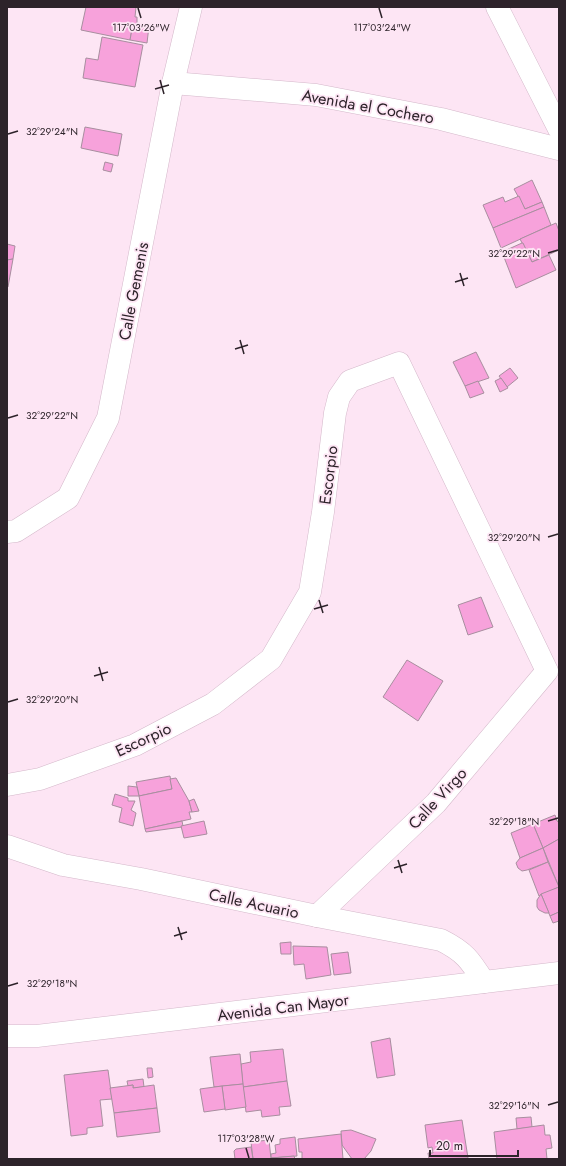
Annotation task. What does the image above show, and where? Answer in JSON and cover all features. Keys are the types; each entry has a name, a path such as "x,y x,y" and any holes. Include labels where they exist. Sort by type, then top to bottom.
{"street":[{"name":"Calle Gemenis","path":"7,532 16,530 68,498 108,418 173,83 191,7"},
{"path":"497,7 559,129"},
{"name":"Avenida el Cochero","path":"173,83 316,95 441,119 559,148"},
{"name":"Escorpio","path":"7,785 40,779 135,745 213,704 271,659 310,592 323,512 335,413 339,397 350,381 399,363 548,671"},
{"name":"Calle Virgo","path":"317,916 436,803 548,671"},
{"name":"Calle Acuario","path":"7,846 64,865 141,879 441,940 456,948 470,960 484,982"},
{"name":"Avenida Can Mayor","path":"7,1036 37,1036 559,973"}],"building":[{"path":"86,7 136,7 135,17 137,17 137,24 133,24 130,40 81,30"},
{"path":"133,24 149,26 147,43 130,40"},
{"path":"102,37 143,45 135,87 83,78 86,58 98,60"},
{"path":"85,127 122,134 118,156 81,148"},
{"path":"105,162 113,164 111,172 103,170"},
{"path":"532,180 542,202 525,209 514,189"},
{"path":"519,196 525,209 542,202 544,207 493,228 483,205 503,197 505,202"},
{"path":"544,207 551,225 501,248 493,228"},
{"path":"556,223 559,231 559,250 532,262 520,239"},
{"path":"522,243 532,262 549,255 556,270 516,288 502,252"},
{"path":"7,244 15,246 13,259 7,260"},
{"path":"13,259 8,287 7,287 7,260"},
{"path":"476,352 489,378 465,386 453,362"},
{"path":"510,368 518,378 507,387 499,376"},
{"path":"501,378 508,388 500,392 495,381"},
{"path":"478,381 484,393 470,398 465,386"},
{"path":"481,597 493,627 468,635 458,605"},
{"path":"407,660 443,681 418,721 383,697"},
{"path":"170,776 172,789 139,796 136,782"},
{"path":"176,778 189,801 192,812 189,812 191,819 145,829 139,796 172,789 170,779"},
{"path":"128,786 137,787 139,796 128,796"},
{"path":"115,794 128,798 128,801 135,801 131,810 136,813 133,826 119,822 122,808 112,805"},
{"path":"194,799 199,811 192,812 189,801"},
{"path":"555,815 557,821 559,822 559,839 543,848 533,824"},
{"path":"182,821 182,827 146,832 145,829"},
{"path":"204,821 207,834 184,838 181,826"},
{"path":"533,824 543,848 520,858 511,833"},
{"path":"559,839 559,887 543,848"},
{"path":"543,848 548,862 522,871 518,868 516,863 520,858"},
{"path":"548,862 559,887 539,896 529,870"},
{"path":"559,887 559,912 550,916 541,894"},
{"path":"541,894 549,913 539,910 537,907 537,900"},
{"path":"559,912 559,921 553,923 550,916"},
{"path":"291,942 291,954 281,954 280,943"},
{"path":"293,946 327,947 331,975 306,979 304,964 294,965"},
{"path":"348,952 351,973 334,975 331,954"},
{"path":"390,1038 395,1075 377,1078 371,1042"},
{"path":"283,1049 287,1081 243,1087 241,1064 251,1062 250,1052"},
{"path":"240,1054 243,1084 214,1087 210,1057"},
{"path":"147,1068 152,1068 153,1077 148,1078"},
{"path":"108,1070 112,1099 100,1100 103,1126 87,1128 87,1134 71,1136 64,1075"},
{"path":"143,1079 144,1087 133,1088 133,1085 128,1086 127,1081"},
{"path":"287,1081 291,1106 279,1107 280,1115 262,1117 261,1110 246,1112 243,1087"},
{"path":"243,1084 246,1107 225,1110 222,1086"},
{"path":"133,1085 133,1088 154,1085 157,1108 114,1113 110,1088"},
{"path":"222,1086 225,1109 204,1112 200,1089"},
{"path":"157,1108 160,1132 117,1137 114,1113"},
{"path":"531,1117 532,1127 517,1129 516,1118"},
{"path":"462,1120 468,1158 429,1159 428,1153 433,1153 432,1147 428,1148 425,1125"},
{"path":"544,1125 545,1135 550,1135 552,1148 546,1149 547,1159 497,1159 494,1132"},
{"path":"351,1130 376,1139 371,1151 364,1159 352,1159 342,1145 341,1131"},
{"path":"341,1134 343,1159 302,1159 302,1152 299,1152 298,1139"},
{"path":"295,1137 297,1156 271,1158 271,1154 276,1153 275,1145 280,1144 280,1139"},
{"path":"269,1140 271,1159 253,1159 251,1142"},
{"path":"251,1147 253,1159 235,1159 234,1151 236,1149"},
{"path":"294,1156 295,1159 271,1158"}]}
